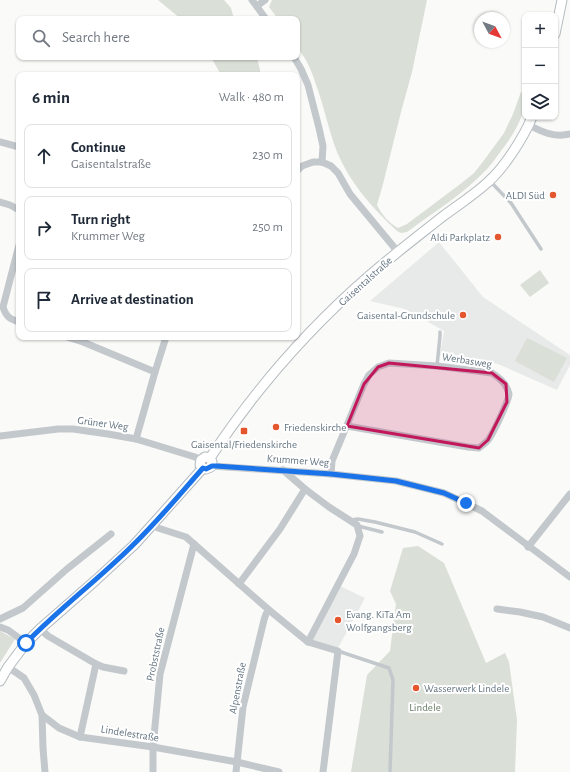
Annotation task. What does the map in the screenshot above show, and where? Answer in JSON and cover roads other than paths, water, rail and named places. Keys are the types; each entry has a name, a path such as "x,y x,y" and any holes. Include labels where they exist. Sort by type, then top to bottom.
{"main road":[{"path":"558,19 562,0"},
{"name":"Gaisentalstraße","path":"0,681 8,667 26,643 40,628 96,580 134,545 153,524 206,463 252,399 307,335 364,281 398,252 490,181 507,159 531,121"}],"street":[{"path":"252,0 264,16"},
{"path":"257,6 265,0"},
{"path":"296,60 308,85 323,146 322,162"},
{"path":"531,121 548,134 559,136 570,135"},
{"path":"0,142 16,146"},
{"path":"300,168 313,162 322,162 331,166 338,173 350,194 398,252"},
{"path":"0,202 16,208"},
{"path":"16,257 3,307 3,316 16,321"},
{"path":"77,340 155,372"},
{"path":"136,439 165,340"},
{"name":"Werbasweg","path":"331,474 332,461 346,426 364,384 369,375 378,367 389,363 437,366 492,374 500,378 506,384 509,395 488,440 479,448 346,426"},
{"name":"Grüner Weg","path":"0,436 58,429 73,429 136,439 195,457 206,463"},
{"name":"Krummer Weg","path":"206,463 396,481 444,493 482,511 528,547 570,577"},
{"path":"283,470 329,507 357,525 360,536 354,554 308,642"},
{"path":"239,584 280,529 305,489"},
{"path":"528,547 570,494"},
{"path":"153,524 158,528 186,537 308,642 338,651 323,772"},
{"path":"0,619 23,608 67,569 112,534"},
{"name":"Probststraße","path":"153,772 153,747 160,674 194,544"},
{"path":"498,609 543,617 570,628"},
{"name":"Alpenstraße","path":"236,772 243,707 264,620 269,610"},
{"path":"0,627 8,630 26,643"},
{"path":"40,628 48,636 96,664 102,667 124,671"},
{"path":"80,736 96,664"},
{"path":"8,667 24,678 34,695 42,715 45,772"},
{"name":"Lindelestraße","path":"42,715 59,728 80,736 237,762 279,772"}],"lane":[{"path":"490,181 511,204 541,249"},
{"path":"437,366 440,332"},
{"path":"348,520 364,520 415,532 442,544"},
{"path":"357,525 382,532"},
{"path":"338,651 389,668 393,680 390,772"}],"place":[{"name":"ALDI Süd","path":"553,195"},
{"name":"Aldi Parkplatz","path":"498,237"},
{"name":"Gaisental-Grundschule","path":"463,315"},
{"name":"Friedenskirche","path":"276,427"},
{"name":"Gaisental/Friedenskirche","path":"244,431"},
{"name":"Evang. KiTa Am Wolfgangsberg","path":"338,620"},
{"name":"Wasserwerk Lindele","path":"416,688"}],"park label":[{"name":"Lindele","path":"425,707"}]}
